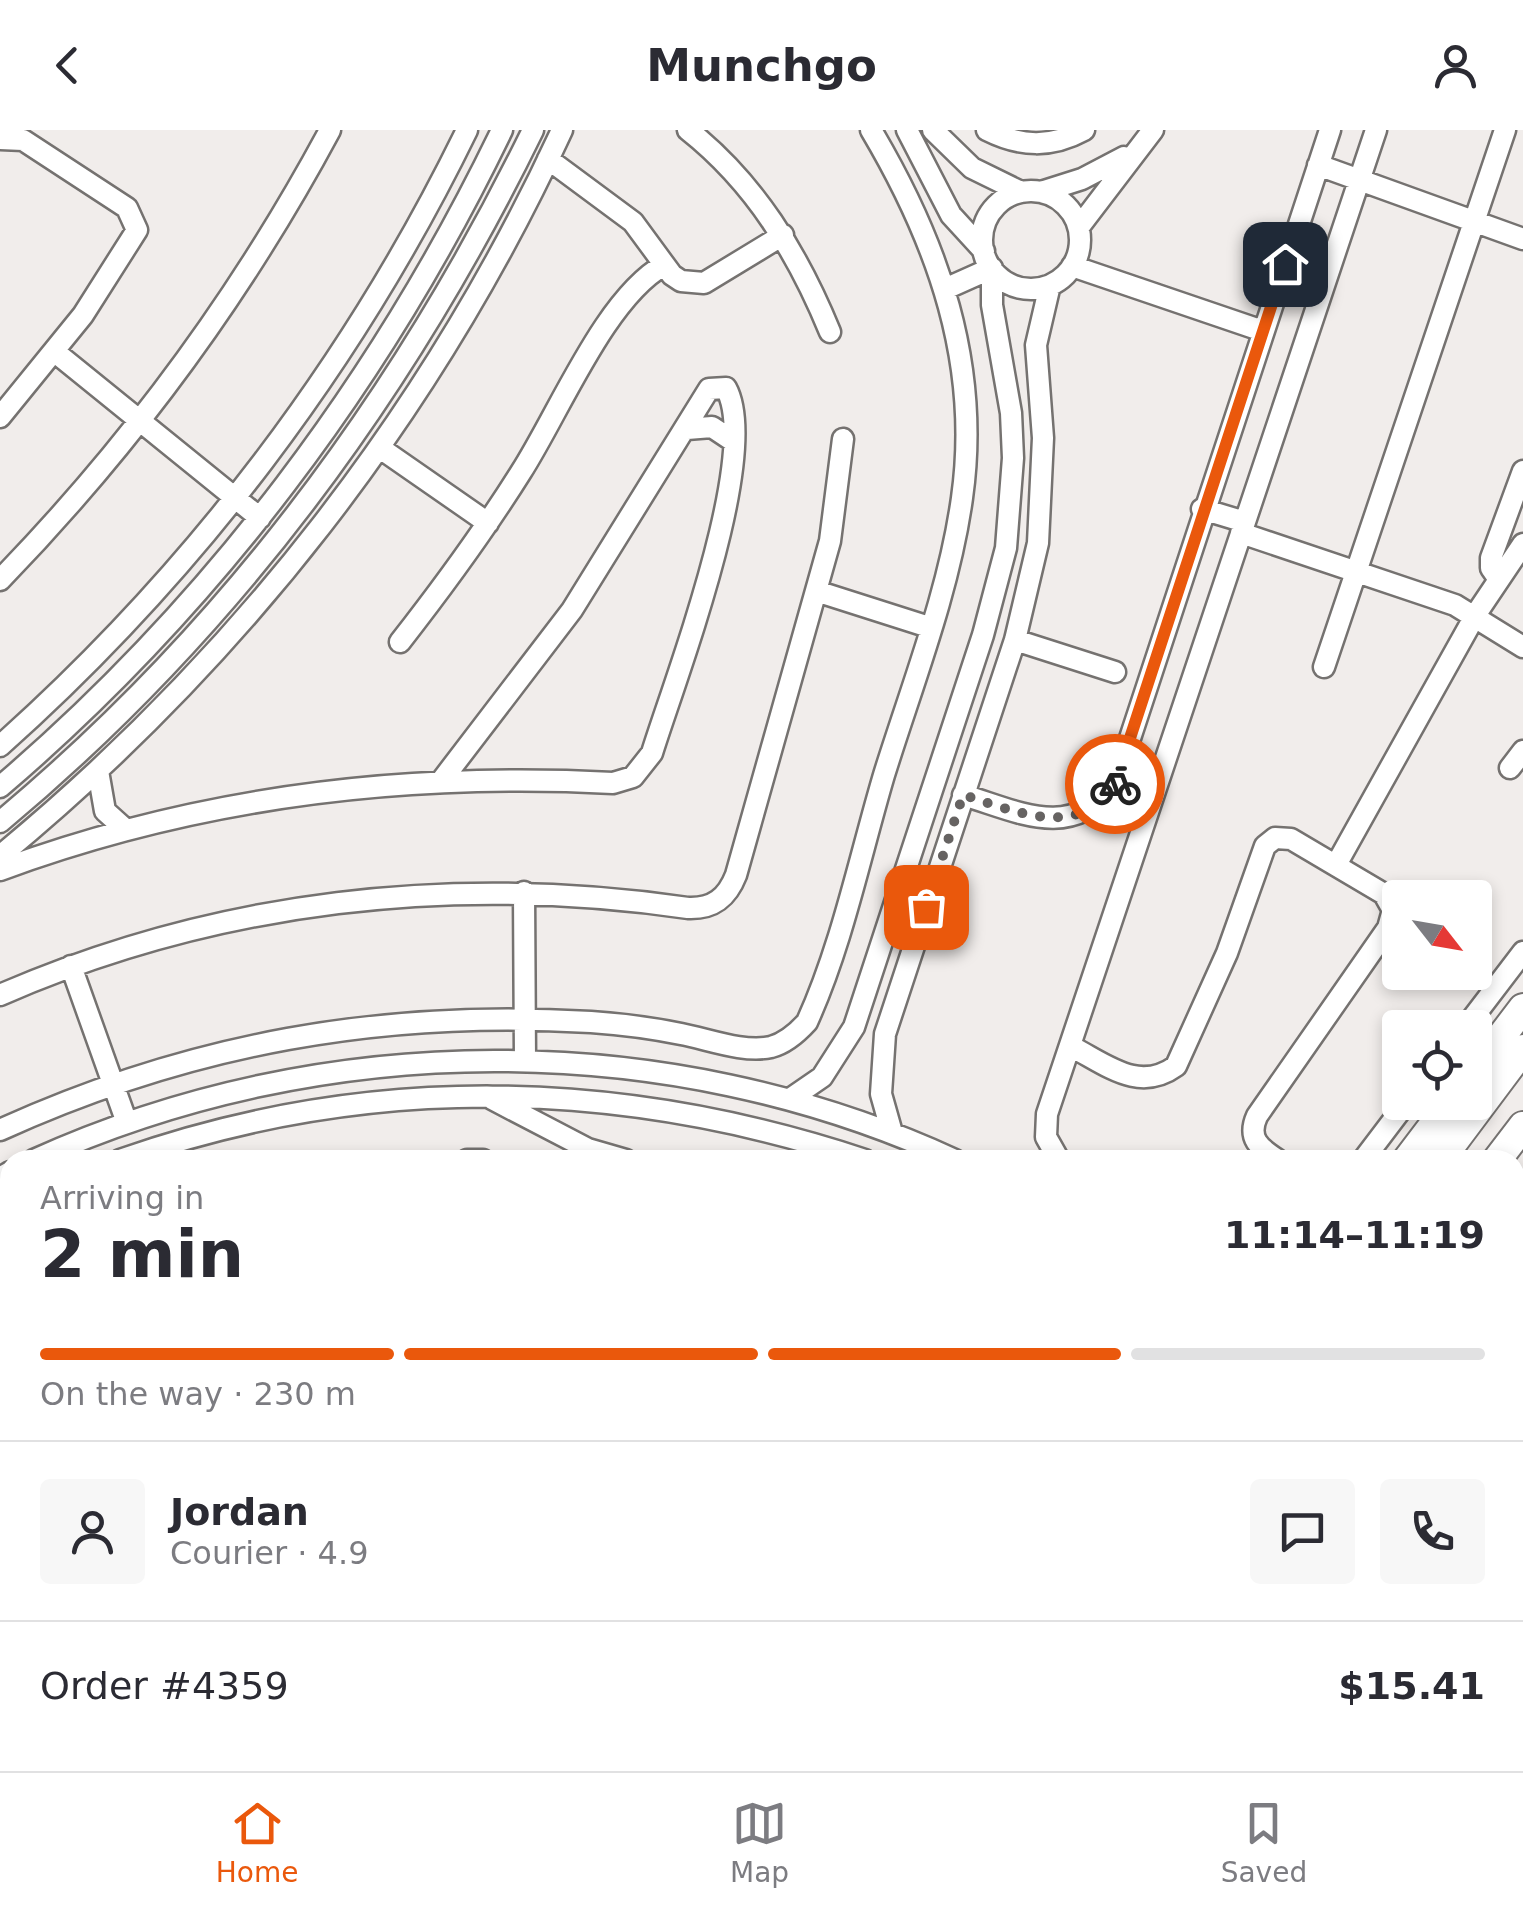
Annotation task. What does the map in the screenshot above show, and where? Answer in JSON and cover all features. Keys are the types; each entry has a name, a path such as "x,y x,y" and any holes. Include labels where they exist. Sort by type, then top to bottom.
{"main road":[{"path":"1492,1049 1523,1008"},
{"path":"1447,1150 1523,1049"},
{"path":"1472,1150 1523,1082"},
{"path":"1415,1150 1437,1120"},
{"path":"1504,1150 1523,1126"}],"street":[{"path":"0,580 141,422 226,306 330,130"},
{"path":"0,746 108,643 236,498 348,342 398,260 467,130"},
{"path":"0,787 150,644 260,518 360,381 445,243 502,130"},
{"path":"0,822 114,721 283,534 381,398 468,255 533,130"},
{"path":"0,856 98,771 248,617 380,448 492,269 562,130"},
{"path":"688,130 747,187 783,235 830,332"},
{"path":"0,1130 113,1082 274,1038 374,1024 525,1018 638,1028 751,1048 783,1043 796,1034 814,1006 930,628 954,538 966,443 959,354 945,289 930,241 870,130"},
{"path":"907,130 962,230 988,259 1018,287 1050,285"},
{"path":"892,1133 880,1074 890,1019 1015,640 1038,543 1043,491 1036,344 1050,285 1072,266 1080,241 1079,228 1065,204 957,157 933,130"},
{"path":"988,130 1009,141 1034,144 1059,142 1084,130"},
{"path":"1079,228 1153,130"},
{"path":"963,795 1060,820 1081,815 1114,787 1202,509 1330,130"},
{"path":"1053,1150 1046,1137 1046,1124 1376,130"},
{"path":"1324,667 1504,130"},
{"path":"0,139 23,140 127,208 136,222 134,238 55,352 0,417"},
{"path":"790,1099 807,1090 835,1062 860,1010 984,635 1006,548 1013,458 1011,413 992,306 990,214 1031,192 1102,170 1138,147"},
{"path":"933,175 950,168 957,157"},
{"path":"548,159 633,222 664,266 681,281 704,282 783,235"},
{"path":"1318,166 1523,238"},
{"path":"930,241 962,230"},
{"path":"445,243 492,269"},
{"path":"945,289 988,259"},
{"path":"400,642 488,522 619,302 648,274 664,266"},
{"path":"1072,266 1263,331"},
{"path":"55,352 260,518"},
{"path":"0,870 124,829 282,796 442,780 613,783 642,771 652,752 724,524 733,441 730,396 722,386 709,388 572,610 442,780"},
{"path":"686,428 712,427 733,441"},
{"path":"0,995 71,966 182,932 294,908 409,894 524,892 701,908 724,897 736,876 830,541 843,438"},
{"path":"380,448 488,522"},
{"path":"1498,578 1491,568 1491,558 1523,470"},
{"path":"1202,509 1243,528 1476,614 1523,647"},
{"path":"1336,864 1476,614 1523,544"},
{"path":"816,590 930,628"},
{"path":"1015,640 1115,672"},
{"path":"98,771 105,811 124,829"},
{"path":"1072,1047 1129,1077 1162,1076 1184,1052 1265,846 1276,838 1290,839 1384,894 1394,910 1392,920 1256,1116 1252,1136 1264,1150"},
{"path":"524,892 526,1060"},
{"path":"1479,1010 1523,952"},
{"path":"71,966 126,1123"},
{"path":"860,1010 890,1019"},
{"path":"59,1150 126,1123 236,1091 311,1076 466,1060 526,1060 659,1072 790,1099 892,1133 922,1150"},
{"path":"478,1094 598,1150"},
{"path":"151,1150 230,1125 290,1112 478,1094 584,1100 717,1119 829,1150"},
{"path":"575,1142 572,1116 584,1100"},
{"path":"1371,1150 1393,1120"}],"way so far":[{"path":"926,907 963,795 1038,818 1060,820 1081,815 1100,803 1115,784"}],"route":[{"path":"1115,784 1285,264"}]}
